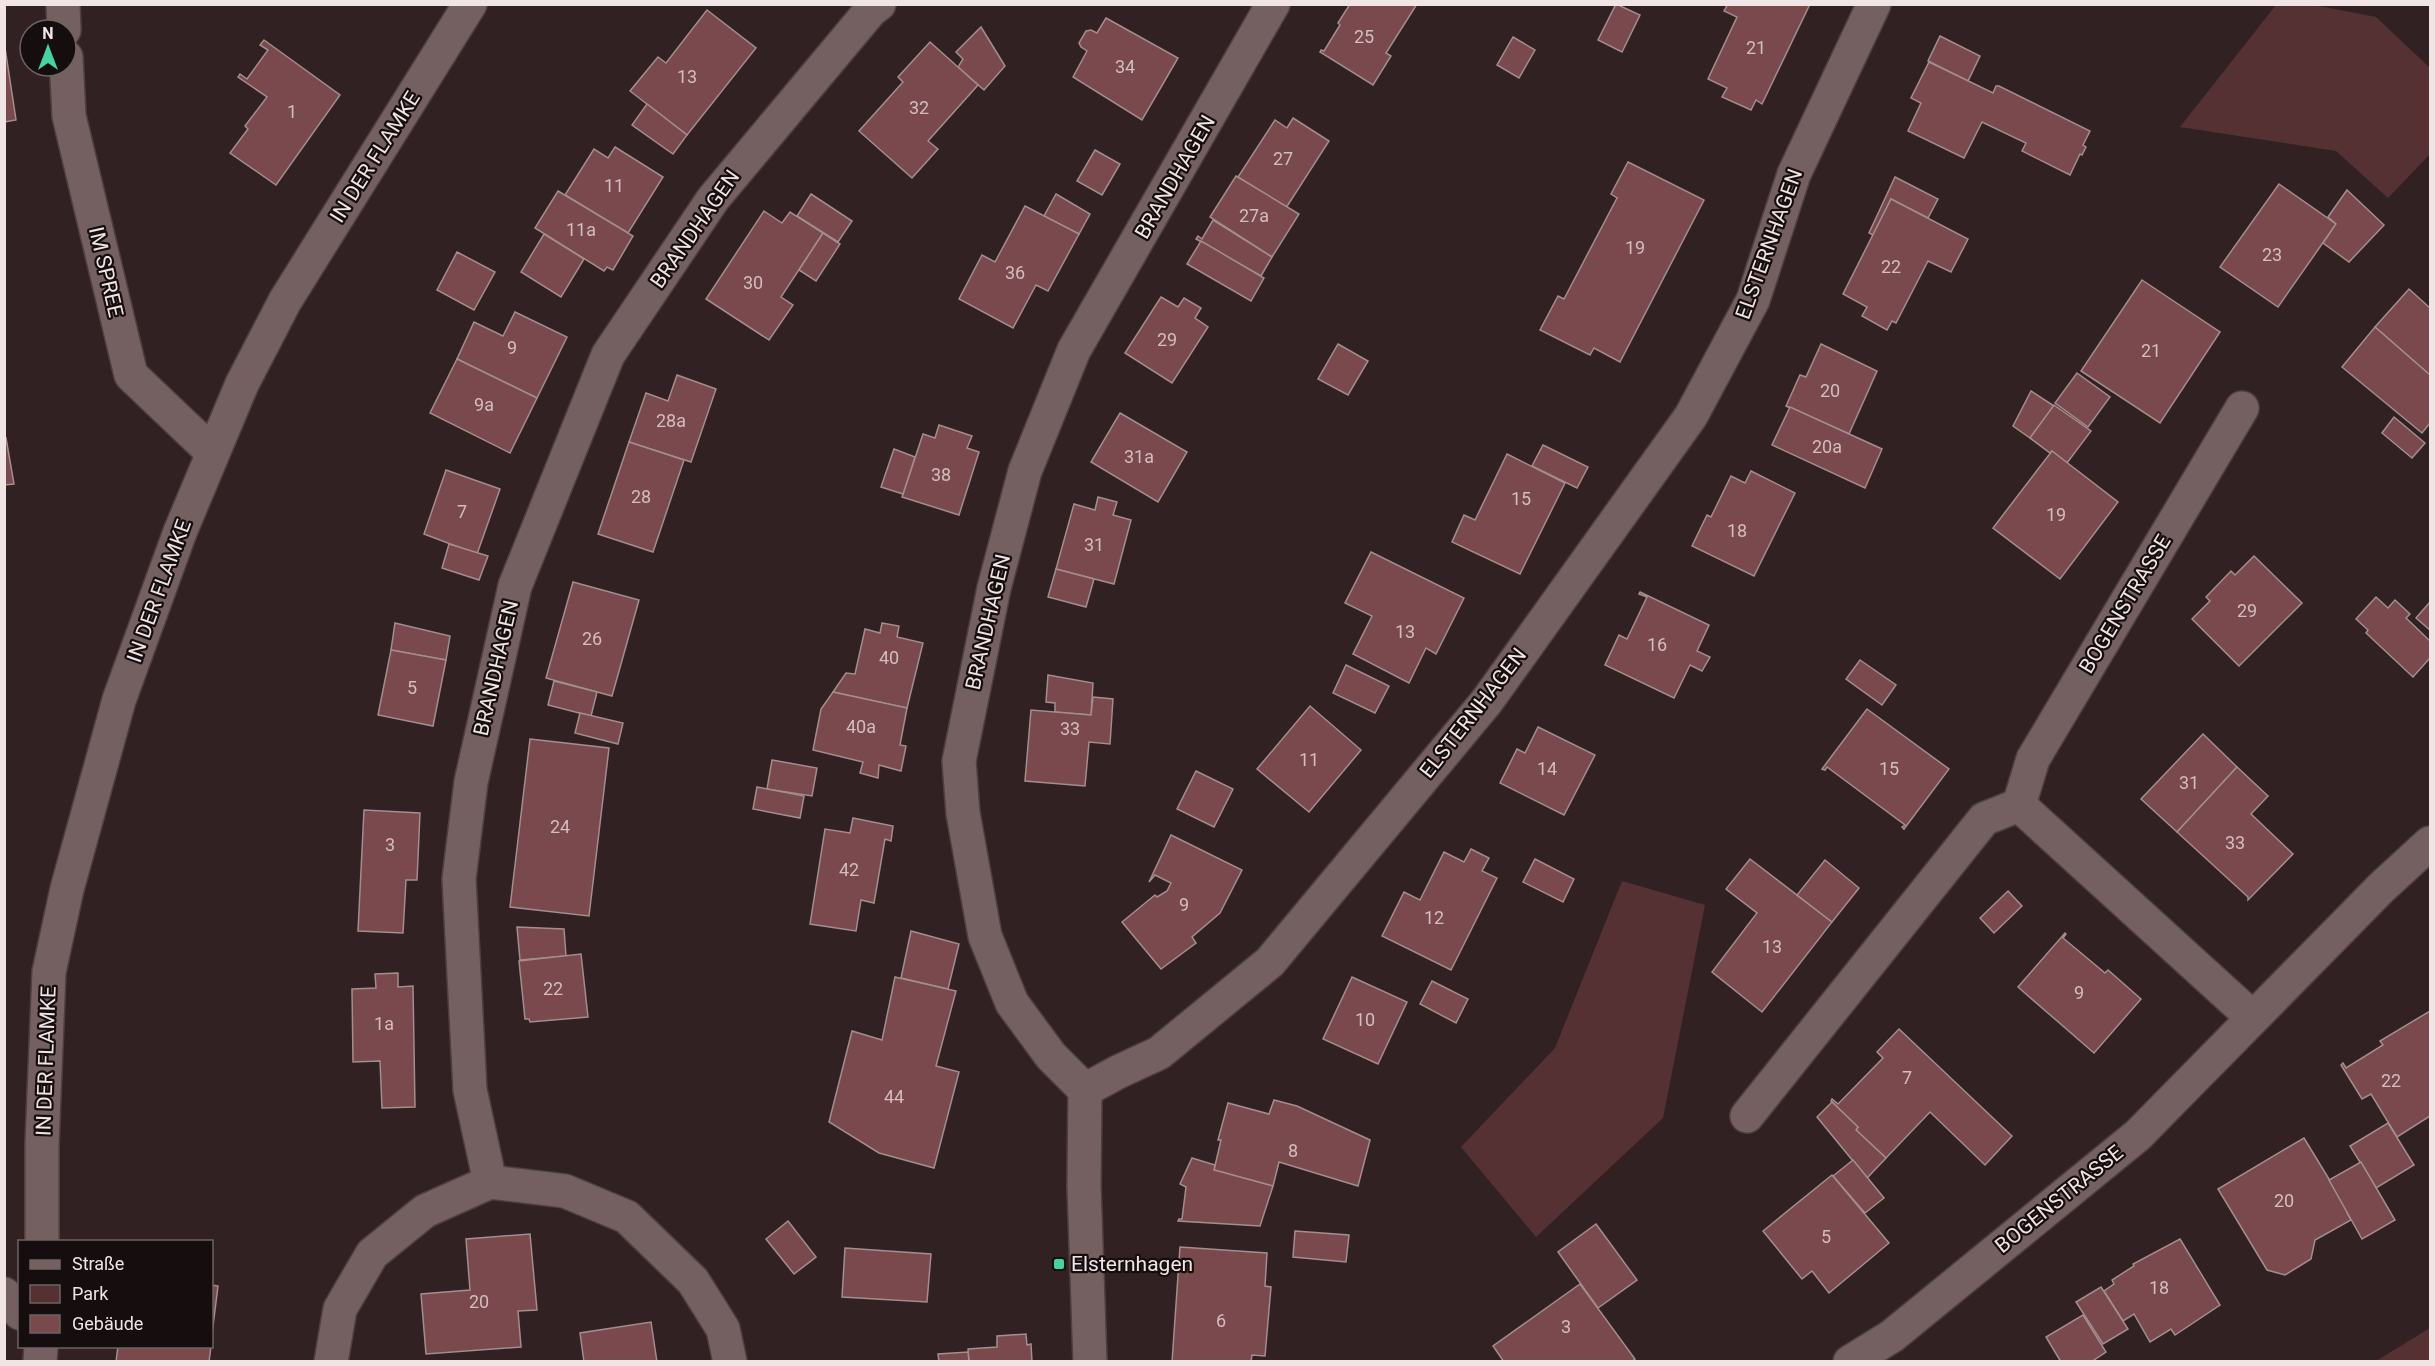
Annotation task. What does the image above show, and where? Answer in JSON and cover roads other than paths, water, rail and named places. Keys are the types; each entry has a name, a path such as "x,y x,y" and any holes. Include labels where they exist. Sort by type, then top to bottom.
{"street":[{"name":"IN DER FLAMKE","path":"42,1240 42,1133 49,972 67,889 119,700 180,532 242,384 285,301 470,4"},
{"name":"BRANDHAGEN","path":"490,1182 470,1090 459,879 471,782 514,586 608,355 712,199 870,10 879,4"},
{"name":"BRANDHAGEN","path":"1085,1090 1051,1056 1012,1003 985,936 963,813 959,761 994,588 1025,471 1074,350 1273,4"},
{"name":"ELSTERNHAGEN","path":"1085,1090 1118,1071 1159,1053 1270,962 1486,701 1691,416 1753,300 1794,174 1874,4"},
{"name":"IM SPREE","path":"67,78 69,116 131,375 212,452"},
{"name":"BOGENSTRASSE","path":"2019,805 2033,759 2242,408"},
{"path":"1747,1116 1984,819 2019,805 2253,1018"},
{"name":"BOGENSTRASSE","path":"1850,1362 1892,1336 2138,1135 2380,888 2430,843"},
{"path":"1085,1090 1084,1186 1090,1362"},
{"path":"331,1362 340,1309 372,1254 425,1211 490,1182 565,1191 627,1217 693,1281 723,1329 730,1362"},
{"path":"4,1294 18,1311"}],"place":[{"name":"Elsternhagen","path":"1059,1264"}]}
